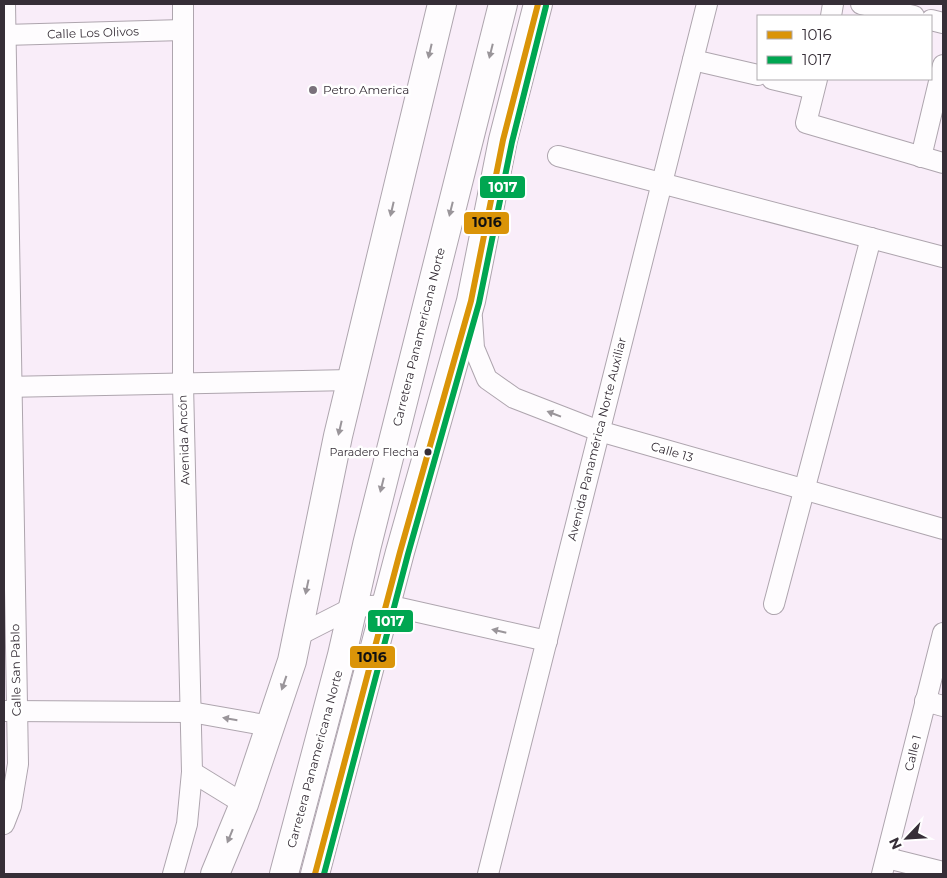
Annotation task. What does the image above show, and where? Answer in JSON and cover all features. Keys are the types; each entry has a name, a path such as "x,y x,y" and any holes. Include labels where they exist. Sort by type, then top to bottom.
{"main road":[{"path":"215,874 244,804 292,661 351,380 442,4"},
{"name":"Carretera Panamericana Norte","path":"284,874 296,834 354,606 369,536 503,4"},
{"path":"315,874 471,301 503,140 538,4"}],"street":[{"name":"Calle San Pablo","path":"4,824 11,806 18,764 10,711 5,4"},
{"name":"Avenida Ancón","path":"173,874 187,824 192,772 182,384 183,4"},
{"name":"Avenida Panamérica Norte Auxiliar","path":"488,874 707,4"},
{"path":"860,4 910,15"},
{"name":"Calle Los Olivos","path":"4,35 183,30"},
{"path":"693,60 757,76"},
{"path":"921,157 943,65"},
{"path":"781,80 815,84 806,123 943,163"},
{"path":"558,156 943,257"},
{"path":"774,604 871,238"},
{"name":"Calle 13","path":"471,301 474,348 487,379 514,398 599,431 943,529"},
{"path":"8,387 351,380"},
{"path":"297,636 354,606 387,605 547,641"},
{"name":"Calle 1","path":"885,866 934,704 943,633"},
{"path":"10,711 191,712 270,726"},
{"path":"192,772 244,804"},
{"path":"885,866 943,872"}],"transit line":[{"name":"1016","path":"315,874 400,552 471,301 503,140 538,4"},
{"name":"1017","path":"324,874 408,554 479,303 512,142 546,6"}],"place":[{"name":"Petro America","path":"313,90"},
{"name":"Paradero Flecha","path":"428,452"}]}
